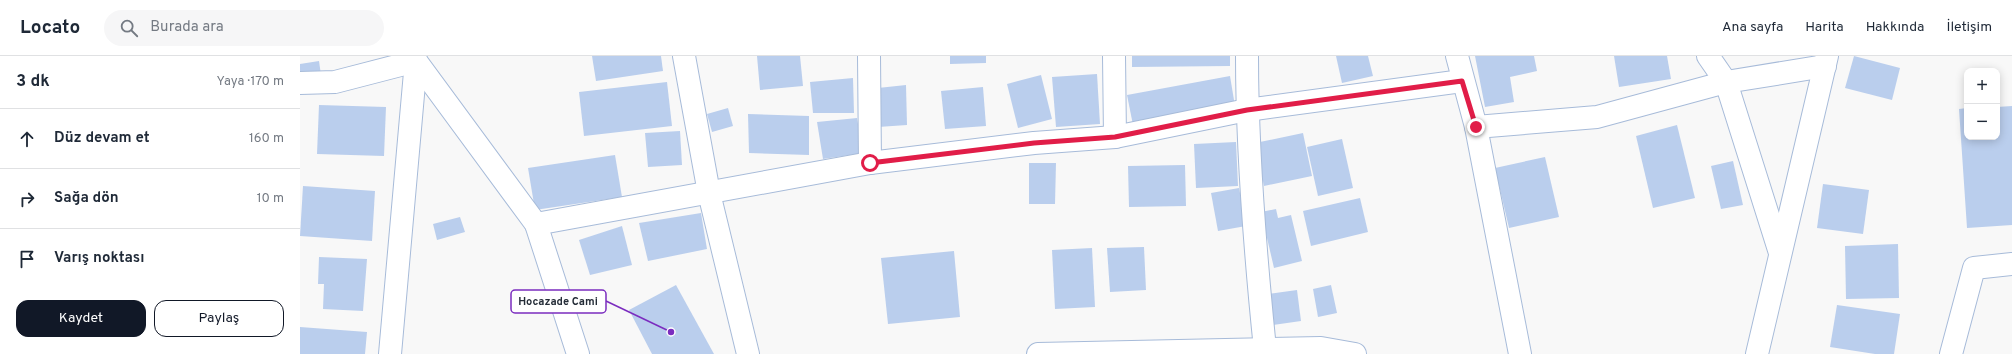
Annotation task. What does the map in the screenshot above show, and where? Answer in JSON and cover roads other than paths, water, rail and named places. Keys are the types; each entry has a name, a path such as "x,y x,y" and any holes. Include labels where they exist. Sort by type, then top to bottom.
{"street":[{"path":"684,56 709,194 748,354"},
{"path":"869,56 870,163"},
{"path":"1114,56 1115,137"},
{"path":"1247,56 1247,110 1253,232 1265,349"},
{"path":"1456,56 1476,127 1520,354"},
{"path":"1708,56 1726,82 1780,254"},
{"path":"300,83 334,82 416,59"},
{"path":"416,59 536,224 578,354"},
{"path":"390,354 416,59"},
{"path":"1476,127 1597,117 1726,82 1826,61 1757,354"},
{"path":"536,224 709,194 870,163 1034,143 1115,137 1247,110 1462,81"},
{"path":"1951,354 1974,268 2012,264"},
{"path":"1038,354 1265,349 1355,354"}],"place":[{"name":"Hocazade Cami","path":"671,332"}]}
